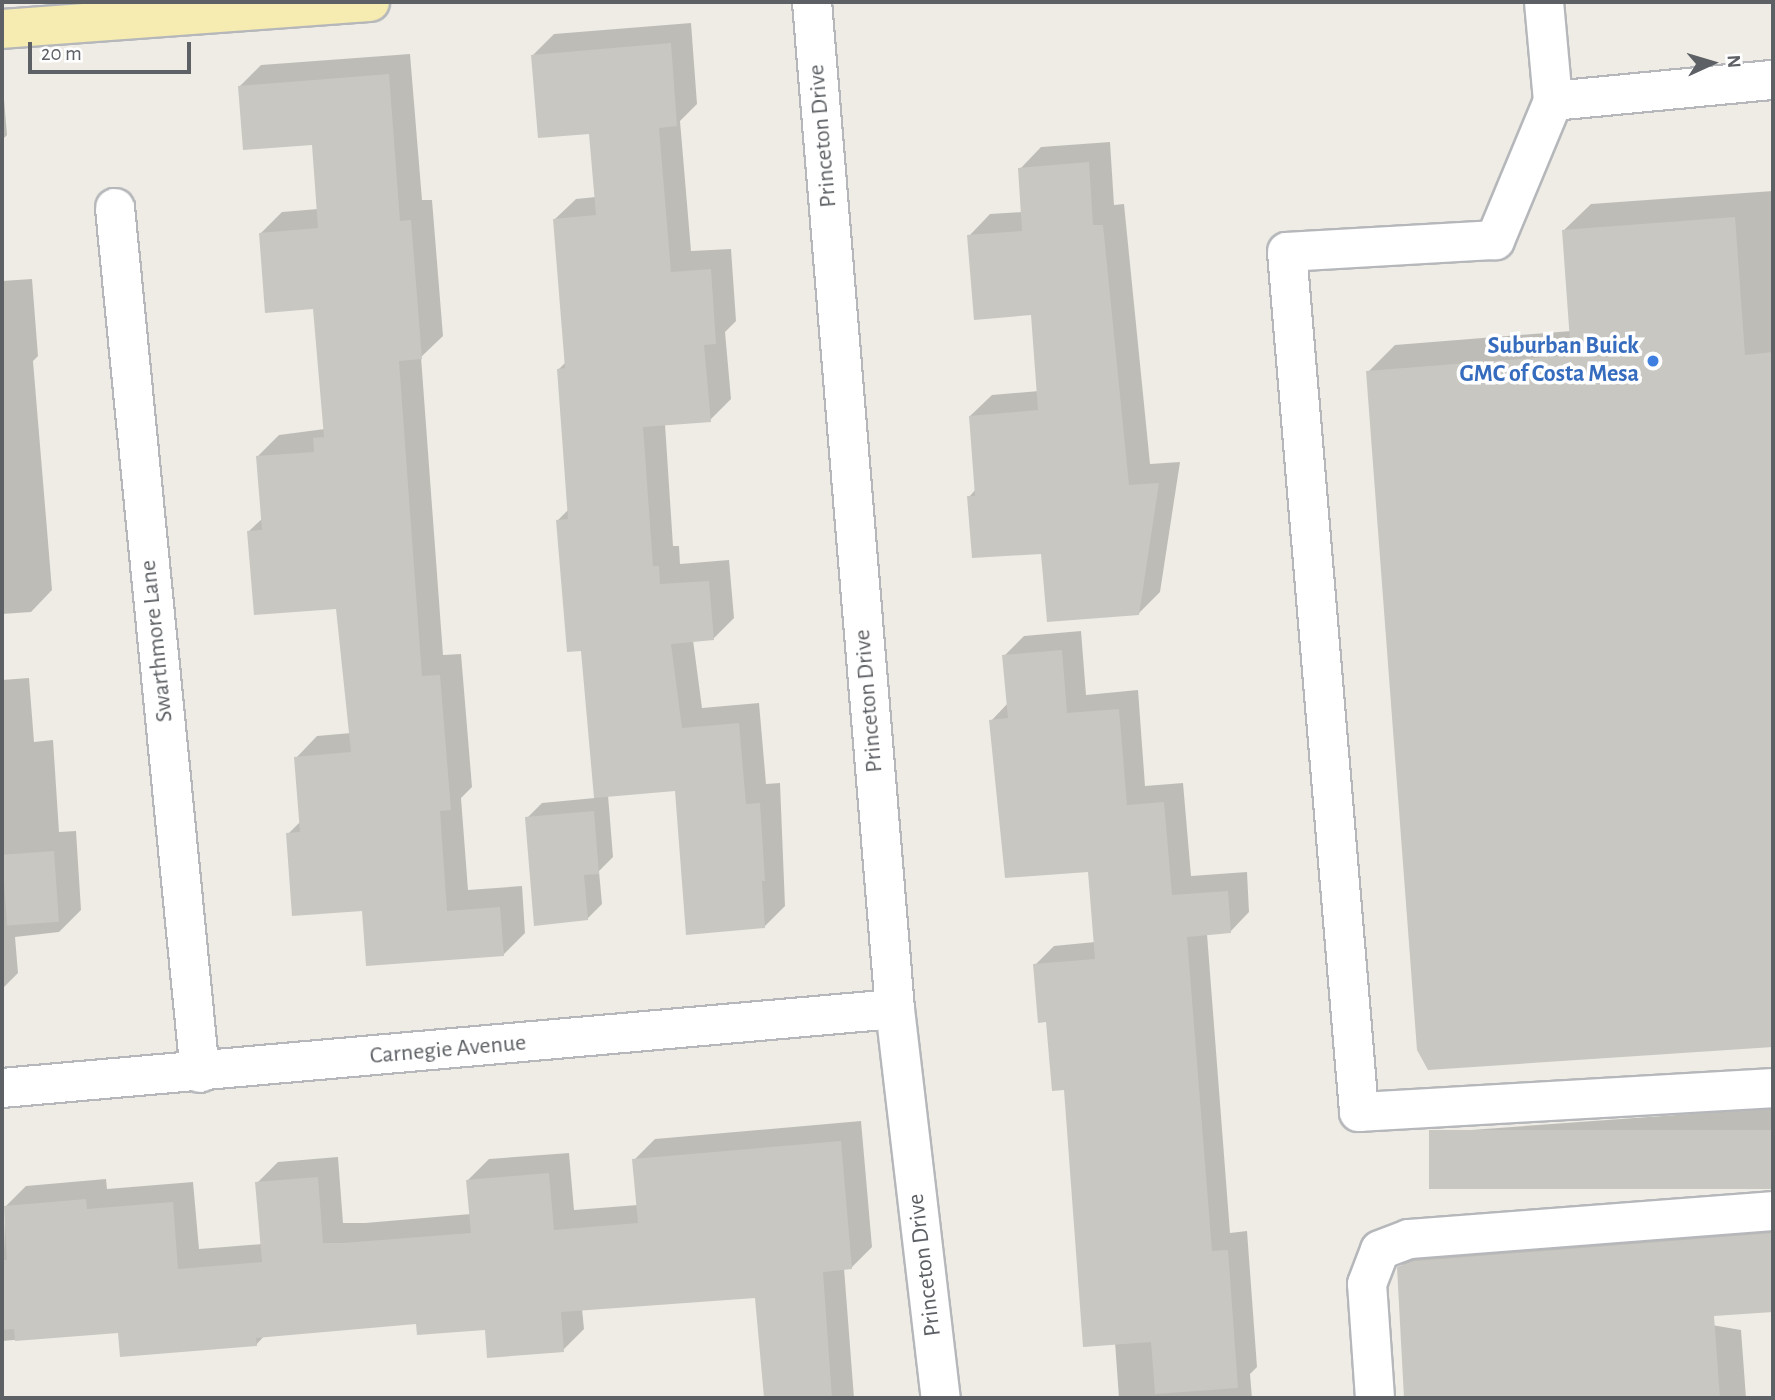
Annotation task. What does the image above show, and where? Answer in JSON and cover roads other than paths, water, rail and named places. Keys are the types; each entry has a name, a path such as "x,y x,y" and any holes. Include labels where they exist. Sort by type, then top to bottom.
{"main road":[{"path":"2,29 370,2"}],"street":[{"name":"Princeton Drive","path":"812,2 895,1009 941,1398"},
{"path":"1544,2 1553,102 1495,240 1287,252 1359,1112 1773,1088"},
{"path":"1553,102 1773,80"},
{"name":"Swarthmore Lane","path":"115,208 200,1073"},
{"name":"Carnegie Avenue","path":"2,1088 200,1073 895,1009"},
{"path":"1375,1398 1367,1284 1380,1250 1409,1239 1773,1210"}],"place":[{"name":"Suburban Buick GMC of Costa Mesa","path":"1653,361"}]}
